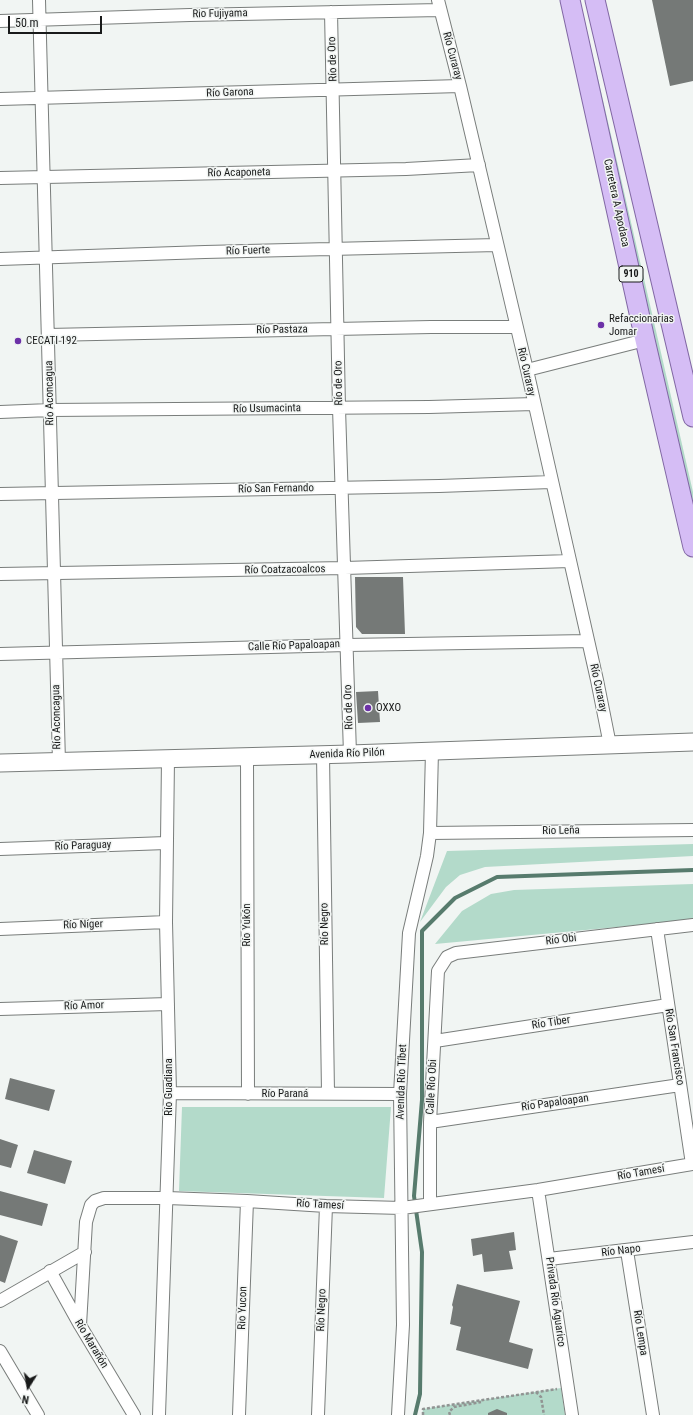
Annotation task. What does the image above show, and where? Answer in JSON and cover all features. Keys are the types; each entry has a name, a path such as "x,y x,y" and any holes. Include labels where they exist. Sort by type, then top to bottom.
{"main road":[{"path":"558,0 607,214 640,341"},
{"name":"Carretera A Apodaca","path":"570,0 640,341 693,547"},
{"name":"910","path":"596,0 688,376 693,417"},
{"name":"Avenida Río Pilón","path":"0,763 322,755 693,742"}],"street":[{"name":"Río Aconcagua","path":"39,0 59,762"},
{"name":"Rio Fujiyama","path":"0,21 331,12 439,5"},
{"name":"Río Curaray","path":"439,5 460,86 527,370 610,745"},
{"name":"Río de Oro","path":"331,12 334,90 334,171 341,488 345,568 350,754"},
{"name":"Río Garona","path":"0,99 460,86"},
{"name":"Río Acaponeta","path":"0,178 334,171 479,165"},
{"name":"Río Fuerte","path":"0,259 497,245"},
{"name":"Río Pastaza","path":"48,335 516,326"},
{"path":"527,370 640,341"},
{"name":"Río Usumacinta","path":"0,412 50,410 429,407 534,404"},
{"name":"Río San Fernando","path":"0,494 341,488 551,482"},
{"name":"Río Coatzacoalcos","path":"0,574 345,568 570,561"},
{"name":"Calle Río Papaloapan","path":"0,654 347,645 588,641"},
{"name":"Avenida Río Tíbet","path":"398,1415 403,1325 405,1207 400,1094 409,933 427,856 430,833 432,751"},
{"name":"Río Negro","path":"322,755 328,1093"},
{"name":"Río Yukón","path":"247,757 248,1094"},
{"name":"Río Guadiana","path":"159,1415 170,1093 166,922 168,759"},
{"name":"Rio Leña","path":"430,833 693,830"},
{"name":"Río Paraguay","path":"0,849 166,843"},
{"name":"Río Níger","path":"0,929 166,922"},
{"name":"Río Obi","path":"438,971 447,957 456,953 693,925"},
{"name":"Río San Francisco","path":"657,929 692,1164"},
{"name":"Calle Río Obi","path":"427,1204 438,971"},
{"name":"Río Amor","path":"0,1009 168,1004"},
{"name":"Río Tiber","path":"435,1041 668,1005"},
{"name":"Río Papaloapan","path":"430,1122 680,1085"},
{"name":"Río Paraná","path":"170,1093 400,1094"},
{"name":"Río Tamesí","path":"85,1252 87,1217 91,1205 95,1201 104,1198 167,1198 326,1206 405,1207 538,1190 692,1164"},
{"name":"Privada Río Aguarico","path":"538,1190 572,1415"},
{"name":"Rio Yucon","path":"239,1415 247,1201"},
{"name":"Río Negro","path":"318,1415 326,1206"},
{"name":"Río Napo","path":"549,1259 693,1242"},
{"name":"Río Lempa","path":"626,1251 653,1415"},
{"path":"0,1301 85,1252"},
{"path":"80,1325 85,1252"},
{"name":"Río Marañón","path":"50,1271 80,1325 134,1415"},
{"path":"0,1351 38,1415"}],"path":[{"path":"423,1415 423,1410 562,1388"},
{"path":"450,1415 449,1412 454,1407 536,1392"},
{"path":"536,1392 541,1397 544,1415"}],"green space":[{"path":"575,0 580,0 693,492 693,526"},
{"path":"693,844 693,856 485,867 460,875 446,887 420,922 447,851"},
{"path":"693,884 693,920 435,944 462,911 491,894 514,890"},
{"path":"182,1107 391,1107 384,1198 179,1191"},
{"path":"561,1388 565,1415 422,1415 423,1409"}],"building":[{"path":"652,0 693,0 693,81 670,86"},
{"path":"355,577 403,577 405,634 362,634 356,627"},
{"path":"378,691 380,722 358,723 356,692"},
{"path":"10,1078 55,1090 49,1111 5,1099"},
{"path":"0,1139 18,1145 11,1168 0,1165"},
{"path":"34,1150 72,1161 65,1184 27,1173"},
{"path":"0,1191 48,1204 42,1226 0,1215"},
{"path":"514,1232 516,1250 509,1251 513,1269 484,1272 482,1254 473,1256 471,1239"},
{"path":"0,1235 18,1241 5,1283 0,1281"},
{"path":"457,1284 520,1301 509,1342 533,1349 528,1369 456,1350 461,1327 450,1324 453,1307 452,1305"},
{"path":"497,1409 507,1413 507,1415 488,1415 488,1413"}],"waterway":[{"path":"415,1415 420,1394 422,1252 414,1196 422,1100 422,931 455,898 497,877 693,870"}],"place":[{"name":"Refaccionarias Jomar","path":"601,325"},
{"name":"CECATI 192","path":"18,341"},
{"name":"OXXO","path":"368,708"}]}
